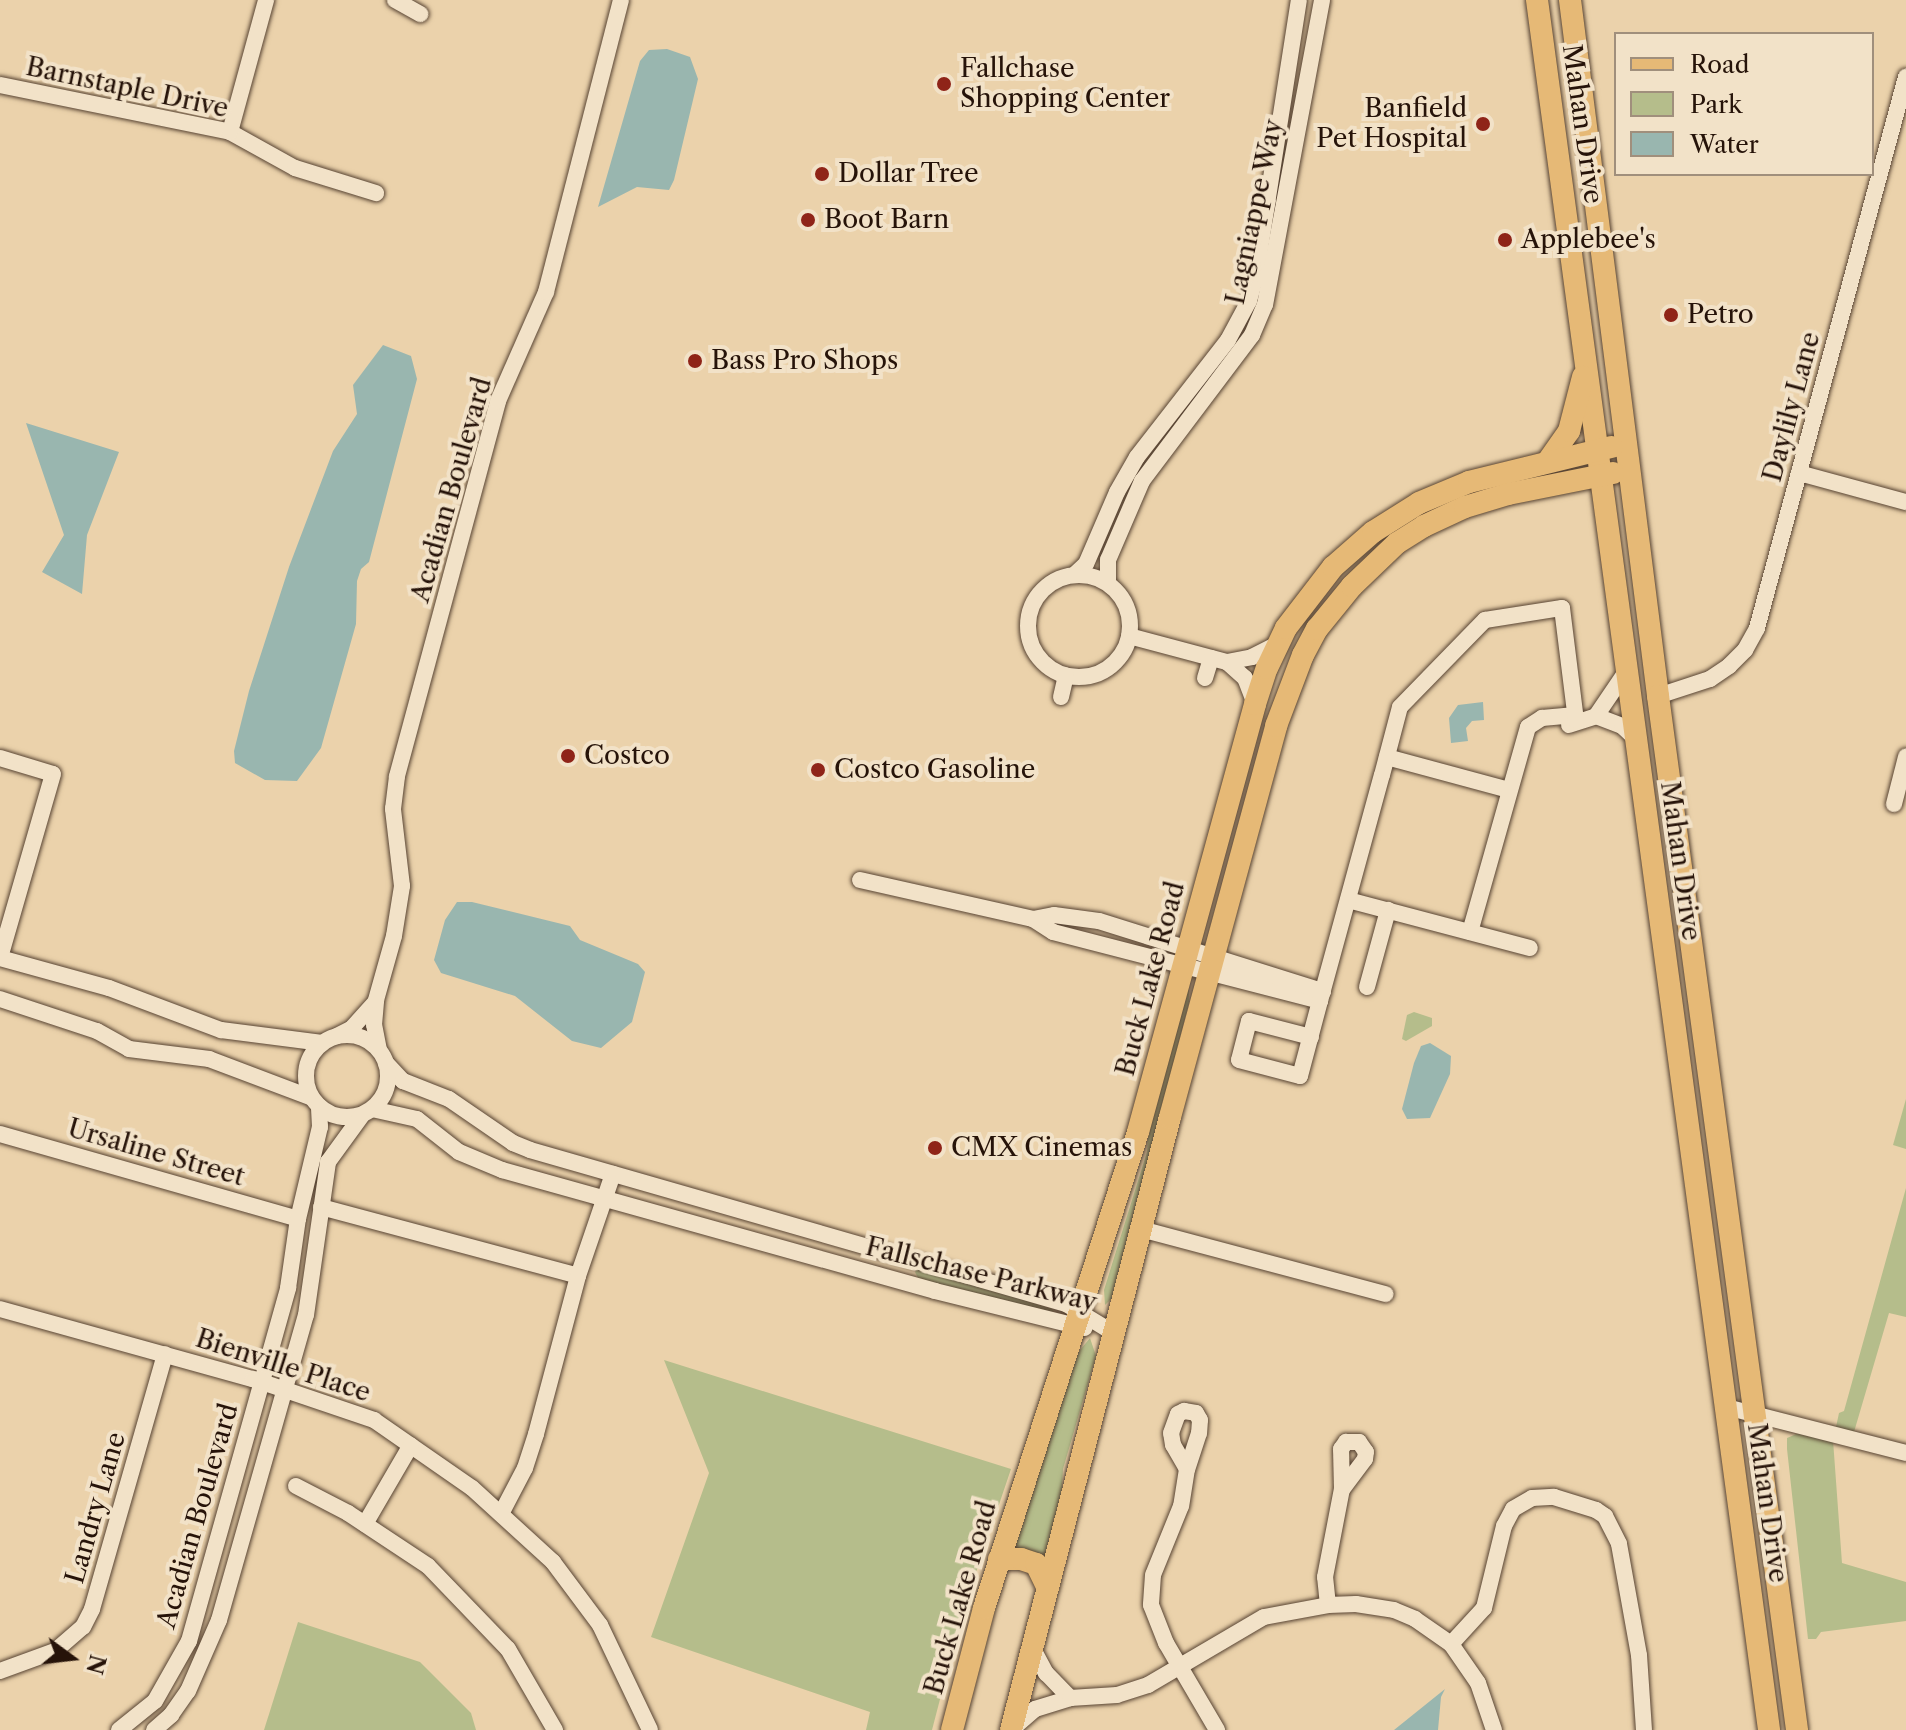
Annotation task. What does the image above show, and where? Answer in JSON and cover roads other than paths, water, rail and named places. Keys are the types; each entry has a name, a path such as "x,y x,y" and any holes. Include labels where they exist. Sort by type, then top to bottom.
{"main road":[{"name":"Mahan Drive","path":"1537,0 1769,1730"},
{"name":"Mahan Drive","path":"1570,0 1629,444 1658,696 1797,1730"},
{"path":"1544,51 1567,71 1579,72"},
{"path":"1548,461 1569,431 1586,364"},
{"name":"Buck Lake Road","path":"952,1730 999,1559 1074,1314 1138,1132 1255,704 1286,628 1333,567 1373,532 1419,503 1469,482 1629,444"},
{"name":"Buck Lake Road","path":"1011,1730 1112,1332 1276,726 1310,642 1352,586 1397,543 1465,507 1508,494 1632,470"},
{"path":"1652,859 1669,889 1686,894"},
{"path":"1112,1332 1095,1301 1142,1155 1138,1132"},
{"path":"999,1559 1021,1559 1036,1564 1047,1587"}],"street":[{"path":"230,132 266,0"},
{"path":"395,0 420,14"},
{"name":"Acadian Boulevard","path":"382,1056 374,1025 376,1000 400,909 402,886 393,809 397,776 498,401 546,292 621,0"},
{"name":"Lagniappe Way","path":"1251,317 1299,0"},
{"name":"Lagniappe Way","path":"1074,575 1086,564 1141,468 1236,357 1251,317 1272,280 1322,0"},
{"path":"1294,31 1314,36"},
{"name":"Daylily Lane","path":"1658,696 1710,679 1745,650 1767,597 1906,77"},
{"name":"Barnstaple Drive","path":"0,85 230,132 295,168 376,193"},
{"path":"1271,176 1289,178"},
{"path":"1117,454 1141,468"},
{"name":"Lagniappe Way","path":"1108,583 1106,565 1141,468"},
{"path":"1799,473 1906,502"},
{"path":"1074,575 1092,576 1108,583 1121,596 1129,612 1129,636 1114,665 1098,675 1066,676 1049,669 1037,656 1029,640 1028,623 1032,605 1042,590 1057,580 1074,575"},
{"path":"1311,1037 1249,1021 1239,1060 1300,1076 1311,1037 1387,757 1400,707 1485,620 1562,608 1576,720"},
{"path":"1129,636 1219,660 1245,678 1255,704"},
{"path":"1205,678 1219,660 1252,657 1279,643"},
{"path":"1596,716 1628,669"},
{"path":"1061,697 1066,676"},
{"path":"1470,932 1527,729 1532,722 1542,718 1567,716 1576,720 1596,716 1622,726 1634,737"},
{"path":"1387,757 1509,790"},
{"path":"1894,804 1906,757"},
{"path":"0,758 53,774 0,958 109,988 221,1030 329,1040 359,1037 382,1056 386,1088 368,1111 341,1117 315,1102 209,1059 129,1049 97,1031 0,999"},
{"path":"860,880 1033,919 1054,915 1099,921 1184,957 1322,996"},
{"path":"1348,900 1530,948"},
{"path":"1367,987 1388,910"},
{"path":"1262,978 1292,993 1322,996"},
{"name":"Acadian Boulevard","path":"329,1040 351,1029 376,1000"},
{"path":"315,1102 306,1069 329,1040"},
{"name":"Fallschase Parkway","path":"382,1056 403,1081 471,1112 513,1143 905,1255 1074,1314 1112,1332"},
{"name":"Acadian Boulevard","path":"119,1730 155,1701 189,1641 288,1288 298,1219 320,1127 315,1102"},
{"name":"Acadian Boulevard","path":"154,1730 188,1691 219,1620 282,1389 306,1315 328,1162 368,1111"},
{"name":"Fallschase Parkway","path":"368,1111 417,1119 459,1152 480,1162 605,1198 898,1280 1074,1314"},
{"name":"Ursaline Street","path":"0,1134 298,1219"},
{"path":"502,1512 525,1468 578,1276 613,1174"},
{"path":"321,1207 578,1276"},
{"path":"1141,1229 1385,1294"},
{"path":"898,1280 905,1255"},
{"name":"Bienville Place","path":"0,1309 262,1382 374,1420 502,1512 553,1562 600,1625 649,1730"},
{"name":"Landry Lane","path":"0,1671 55,1651 71,1640 87,1618 165,1354"},
{"path":"1726,1407 1906,1453"},
{"path":"365,1524 411,1445"},
{"path":"1187,1469 1181,1506 1158,1558 1150,1588 1153,1614 1217,1730"},
{"path":"296,1486 365,1524 428,1566 508,1649 555,1730"},
{"path":"1328,1605 1325,1577 1327,1554 1342,1489"},
{"path":"1451,1644 1484,1608 1504,1526 1513,1509 1532,1498 1554,1497 1596,1510 1605,1516 1619,1544 1639,1655 1644,1730"},
{"path":"1011,1730 1035,1709 1070,1698 1117,1695 1148,1685 1264,1617 1328,1605 1356,1604 1394,1610 1415,1619 1451,1644 1478,1683 1494,1730"},
{"path":"1032,1647 1046,1673 1070,1698"}],"water":[{"path":"667,49 690,57 698,79 674,180 669,190 637,187 598,207 640,61 649,50"},
{"path":"383,345 411,356 417,379 369,562 361,569 357,581 356,624 321,748 297,781 265,780 235,763 234,751 249,691 289,567 333,451 357,414 353,385"},
{"path":"26,423 119,452 87,535 82,594 42,572 64,535"},
{"path":"1483,702 1484,720 1472,721 1466,728 1468,741 1451,743 1449,718 1458,705"},
{"path":"457,902 472,902 570,926 580,940 638,964 645,972 632,1022 601,1048 572,1041 515,996 441,973 434,960 445,920"},
{"path":"1430,1043 1451,1056 1450,1074 1430,1118 1407,1119 1402,1109 1414,1063 1421,1046"},
{"path":"1445,1689 1441,1697 1438,1730 1394,1730"}],"place":[{"name":"Fallchase Shopping Center","path":"944,84"},
{"name":"Banfield Pet Hospital","path":"1483,124"},
{"name":"Dollar Tree","path":"822,174"},
{"name":"Boot Barn","path":"808,220"},
{"name":"Applebee's","path":"1505,240"},
{"name":"Petro","path":"1671,315"},
{"name":"Bass Pro Shops","path":"695,361"},
{"name":"Costco","path":"568,756"},
{"name":"Costco Gasoline","path":"818,770"},
{"name":"CMX Cinemas","path":"935,1148"}]}
